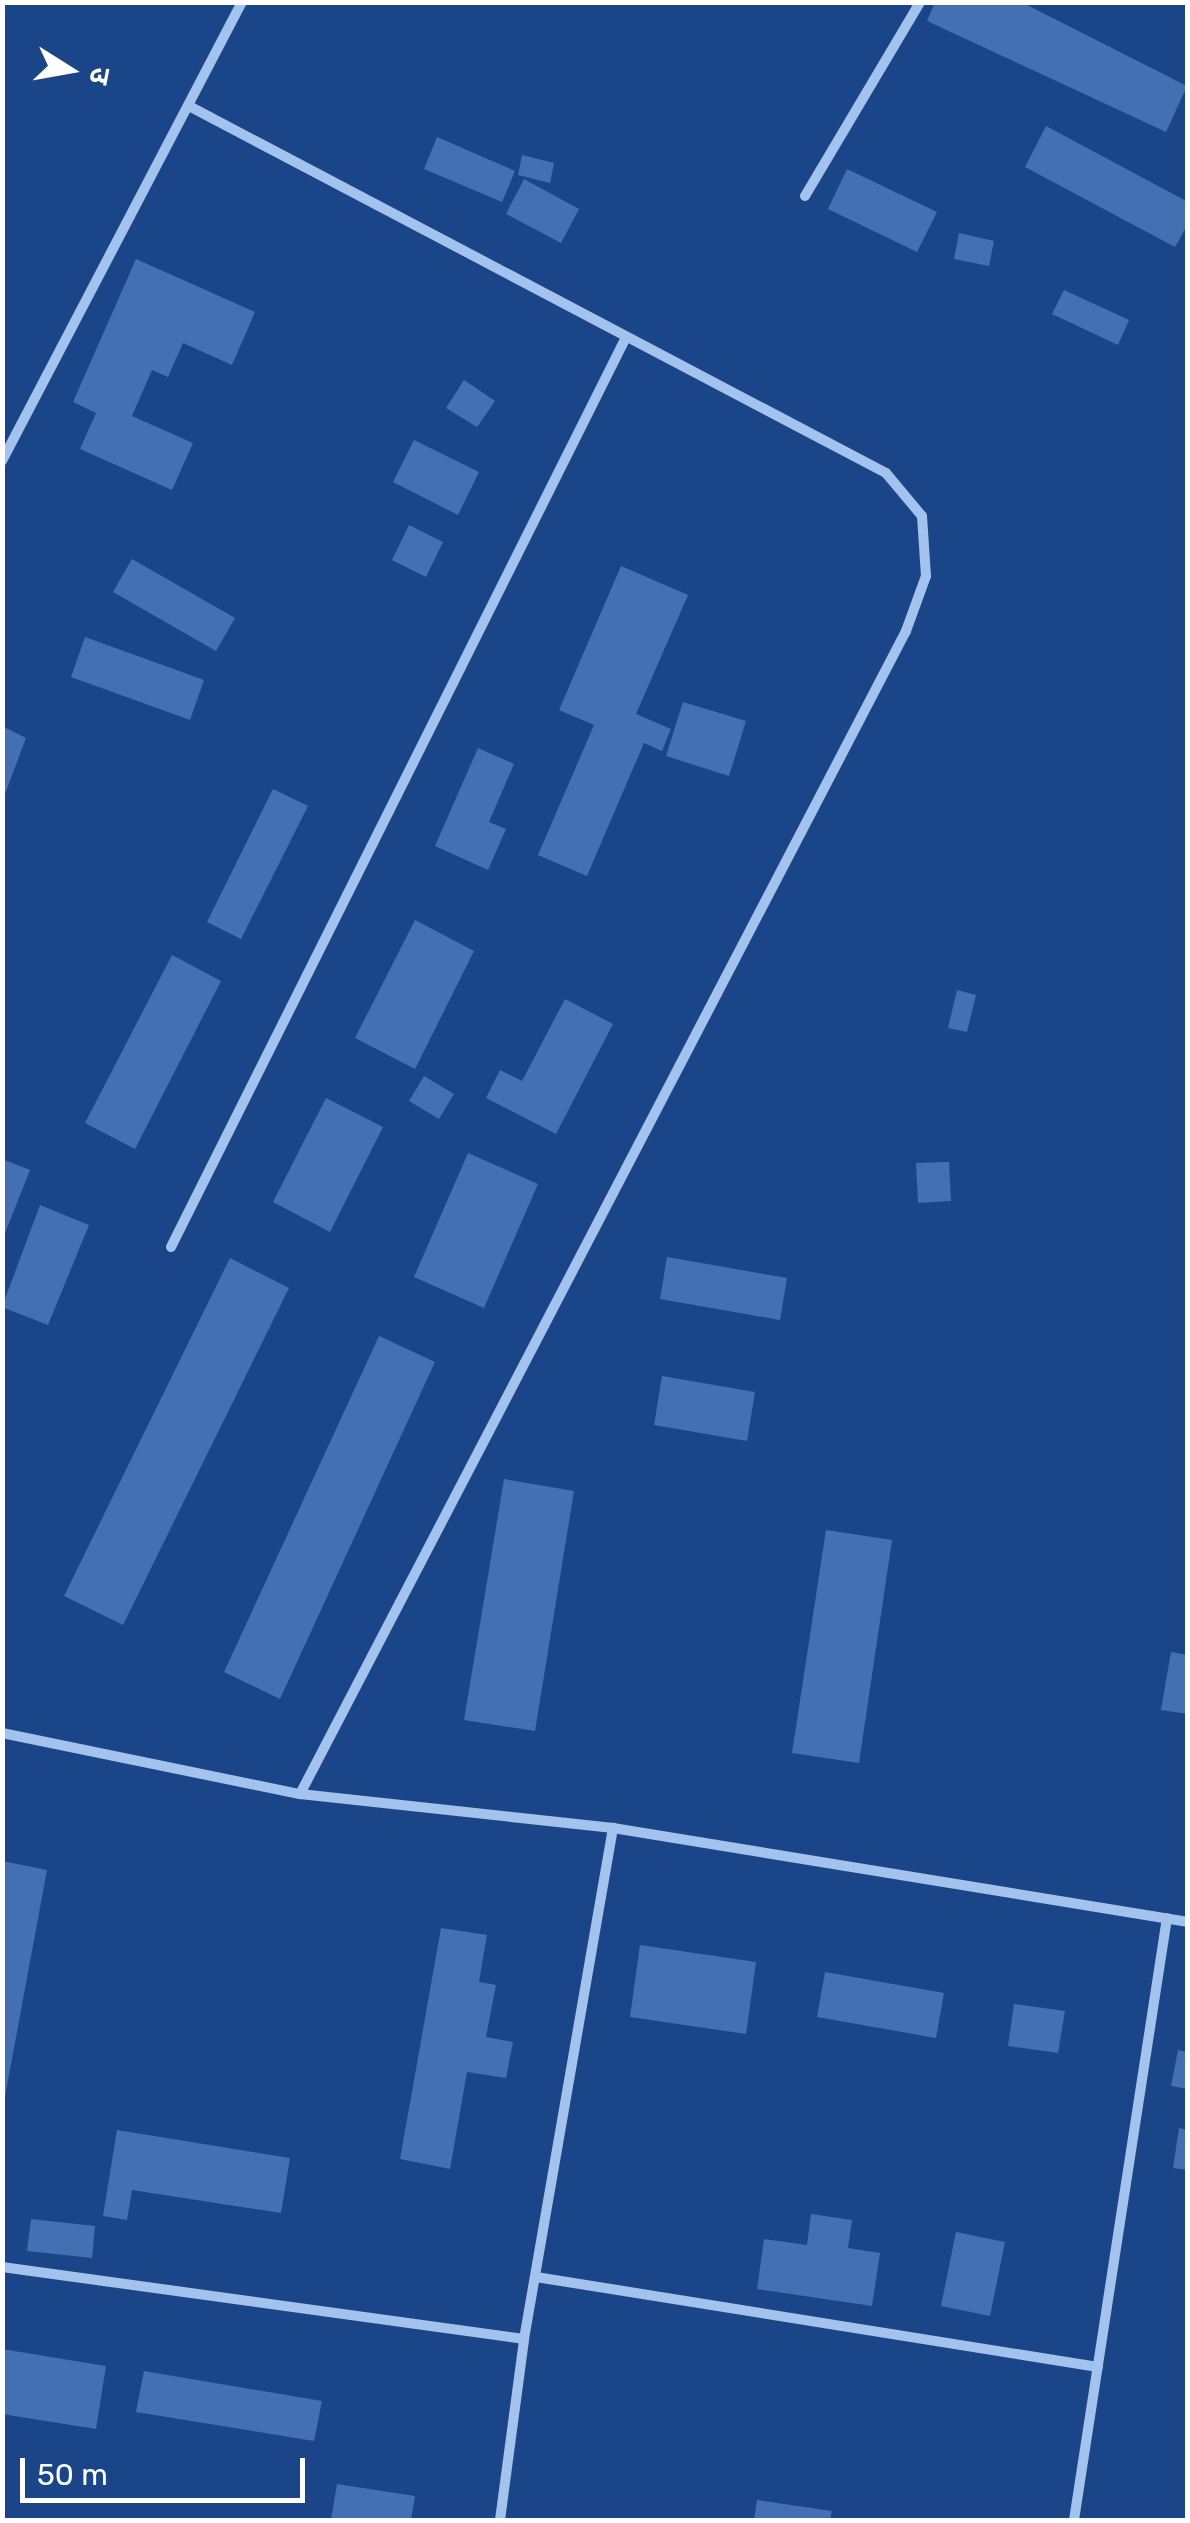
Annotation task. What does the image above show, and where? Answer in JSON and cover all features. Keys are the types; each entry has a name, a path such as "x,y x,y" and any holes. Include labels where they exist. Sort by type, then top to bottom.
{"street":[{"path":"2,461 242,2"},
{"path":"806,196 920,2"},
{"path":"189,106 886,474 922,516 926,576 906,631 300,1794"},
{"path":"171,1247 625,339"},
{"path":"2,1733 300,1794 613,1828 1188,1922"},
{"path":"500,2520 524,2339 613,1828"},
{"path":"1074,2520 1167,1918"},
{"path":"2,2266 524,2339"},
{"path":"536,2277 1098,2368"}],"building":[{"path":"935,2 1021,2 1187,86 1166,132 927,21"},
{"path":"1046,126 1188,202 1188,224 1175,247 1025,167"},
{"path":"437,137 515,171 502,202 424,169"},
{"path":"522,155 554,163 550,183 518,175"},
{"path":"847,169 937,212 917,252 828,209"},
{"path":"524,179 579,209 561,243 506,214"},
{"path":"959,233 994,241 989,266 954,259"},
{"path":"136,259 255,312 232,365 183,343 168,377 152,370 132,416 193,443 172,490 80,449 96,413 73,402"},
{"path":"1064,290 1129,320 1118,345 1052,314"},
{"path":"464,380 495,401 477,427 446,408"},
{"path":"414,440 479,472 458,515 393,482"},
{"path":"409,525 443,542 426,577 392,560"},
{"path":"132,559 235,618 216,651 113,592"},
{"path":"621,566 688,595 636,714 671,729 662,751 644,743 587,876 538,855 594,725 559,710"},
{"path":"85,637 204,680 190,720 71,677"},
{"path":"683,702 746,721 729,776 666,756"},
{"path":"2,726 26,738 5,794 2,794"},
{"path":"478,748 514,764 489,822 506,829 488,870 435,846"},
{"path":"273,789 308,806 241,939 207,922"},
{"path":"415,920 474,951 415,1069 355,1038"},
{"path":"172,955 221,981 135,1149 85,1123"},
{"path":"957,990 976,995 967,1032 948,1028"},
{"path":"565,999 613,1024 556,1134 486,1098 500,1070 522,1081"},
{"path":"424,1076 454,1094 439,1119 409,1101"},
{"path":"326,1098 383,1127 330,1232 273,1202"},
{"path":"468,1153 538,1184 484,1308 414,1277"},
{"path":"2,1159 30,1170 3,1238 2,1238"},
{"path":"949,1162 951,1201 918,1203 916,1163"},
{"path":"40,1205 89,1225 48,1325 2,1307"},
{"path":"667,1257 787,1278 780,1320 660,1299"},
{"path":"230,1258 289,1288 123,1625 64,1596"},
{"path":"379,1336 435,1362 280,1699 224,1672"},
{"path":"662,1376 755,1392 747,1441 654,1425"},
{"path":"504,1479 574,1491 535,1731 464,1720"},
{"path":"826,1530 892,1540 859,1763 792,1753"},
{"path":"1171,1652 1188,1655 1188,1714 1161,1710"},
{"path":"2,1861 47,1870 4,2102 2,2102"},
{"path":"441,1928 487,1935 479,1982 496,1985 486,2037 513,2042 506,2078 467,2072 450,2169 400,2159"},
{"path":"640,1945 756,1962 746,2034 630,2017"},
{"path":"825,1972 944,1993 936,2038 817,2017"},
{"path":"1014,2004 1065,2011 1058,2053 1008,2046"},
{"path":"1178,2050 1188,2052 1188,2089 1171,2086"},
{"path":"1179,2128 1188,2130 1188,2170 1173,2168"},
{"path":"117,2130 290,2158 281,2213 132,2190 127,2220 103,2216"},
{"path":"811,2214 852,2220 848,2248 880,2253 872,2306 757,2289 764,2239 807,2245"},
{"path":"31,2219 95,2226 92,2258 27,2251"},
{"path":"956,2232 1005,2242 990,2316 941,2306"},
{"path":"2,2349 106,2366 96,2429 2,2414"},
{"path":"144,2371 322,2401 314,2441 136,2412"},
{"path":"337,2484 415,2496 411,2520 331,2520"},
{"path":"757,2500 832,2511 830,2520 754,2520"}]}
